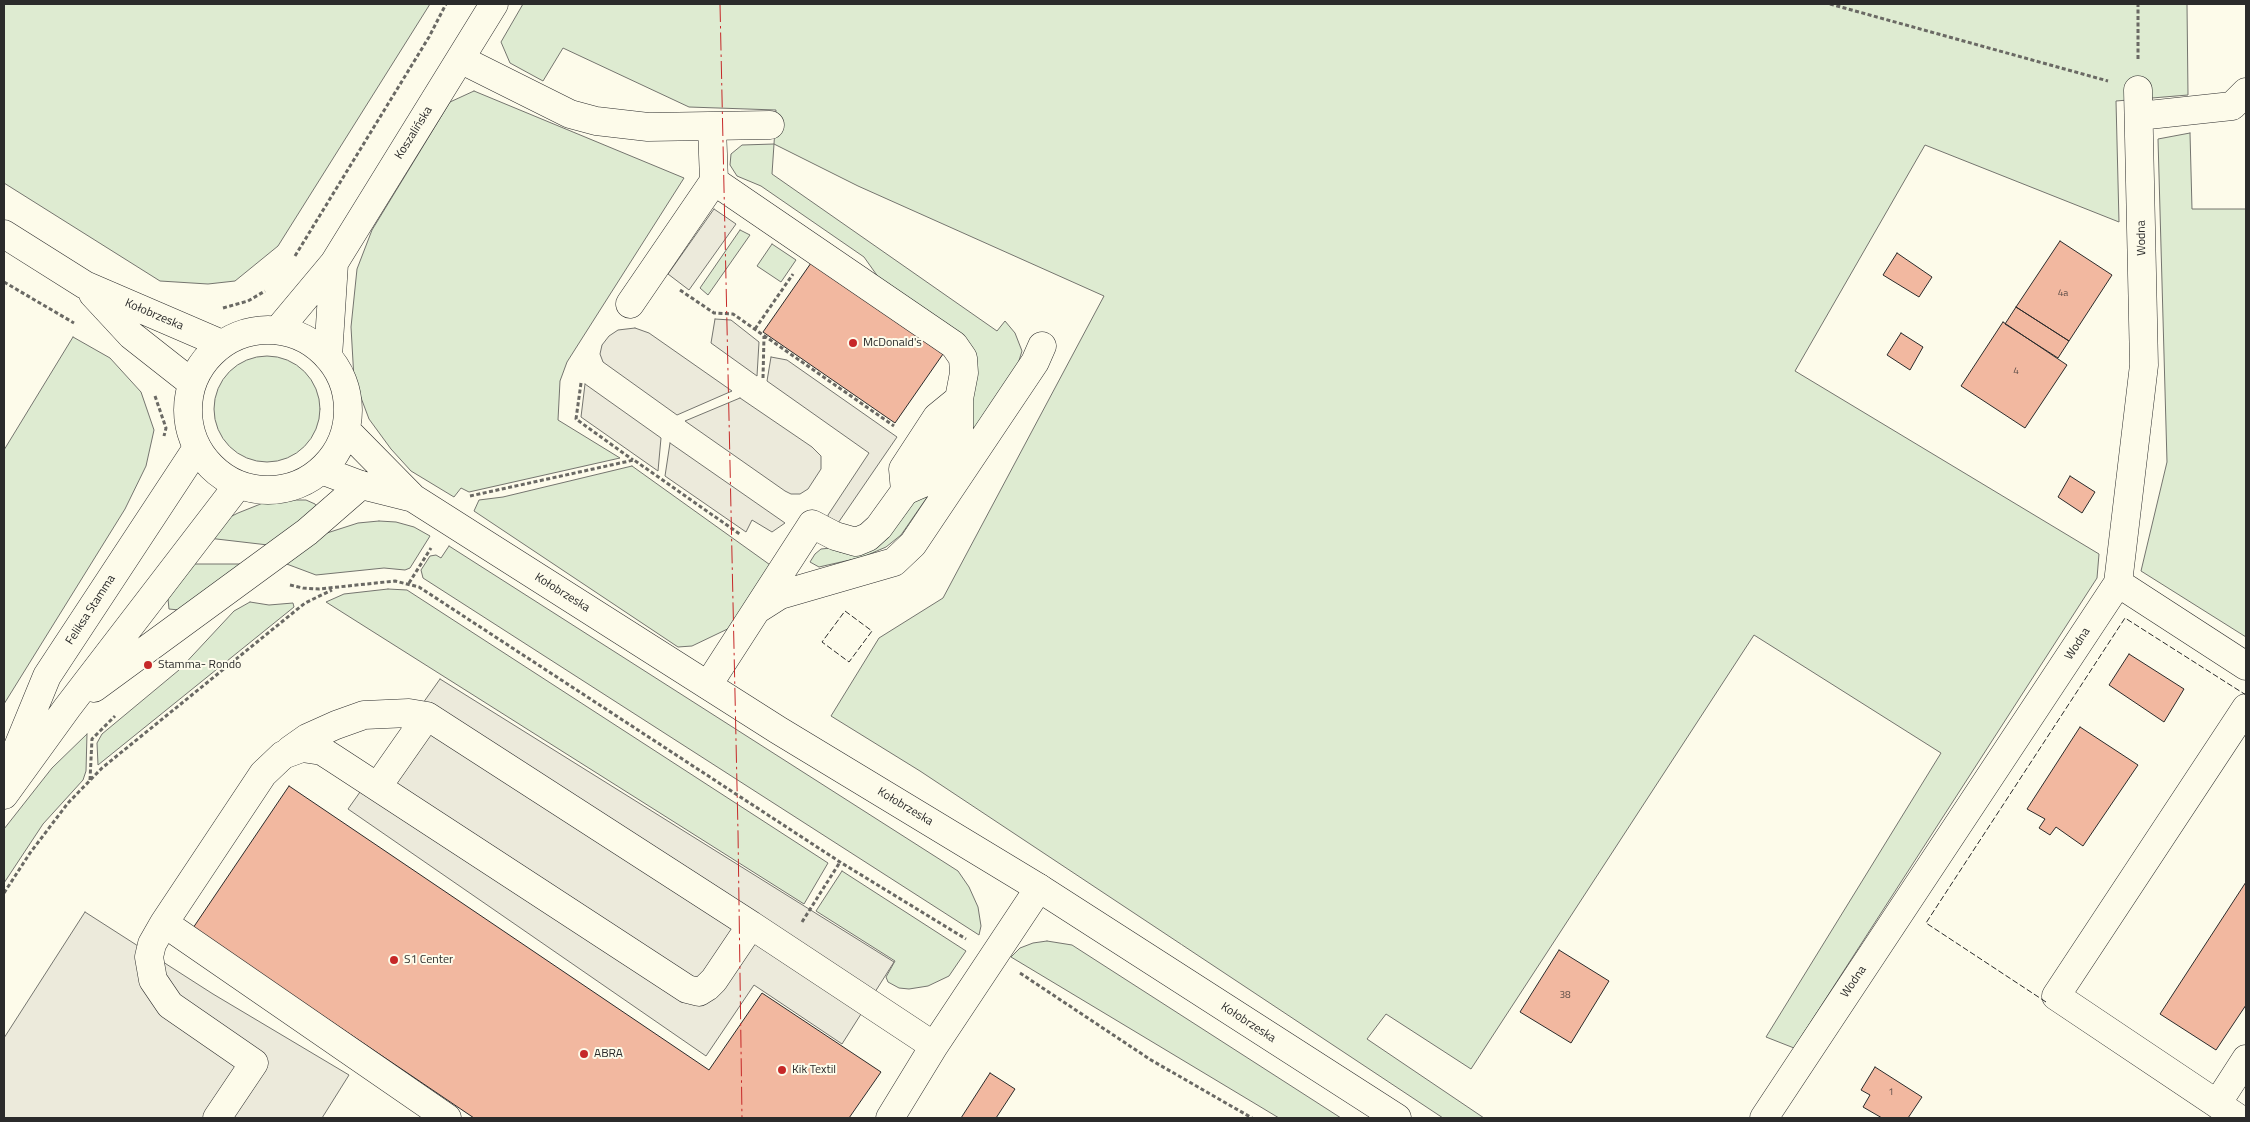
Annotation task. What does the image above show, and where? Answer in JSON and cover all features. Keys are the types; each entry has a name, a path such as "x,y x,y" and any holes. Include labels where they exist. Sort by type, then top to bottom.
{"street":[{"name":"Koszalińska","path":"278,330 334,263 494,4"},
{"path":"460,59 570,114 596,121 648,127 770,125"},
{"path":"2139,103 2232,106 2246,92"},
{"name":"Wodna","path":"1764,1118 2118,583 2144,366 2139,103"},
{"path":"630,304 714,181 712,127"},
{"path":"708,685 812,524 835,536 856,542 868,537 879,527 905,491 928,481 959,430 959,399 964,373 963,358 954,345 714,181"},
{"name":"Kołobrzeska","path":"4,234 85,285 222,344"},
{"name":"Koszalińska","path":"328,357 334,263"},
{"name":"Kołobrzeska","path":"85,285 131,335 192,383"},
{"path":"258,330 278,330 306,339 328,357 341,379 348,404 346,430 336,452 321,470 303,482 282,489 260,490 238,485 214,470 197,448 189,427 188,405 192,383 199,368 222,344 240,335 258,330"},
{"path":"757,609 780,595 894,562 913,544 1036,362 1042,346"},
{"name":"Kołobrzeska","path":"346,430 413,498 778,730 1039,888 1397,1118"},
{"name":"Feliksa Stamma","path":"4,782 47,676 197,448"},
{"name":"Kołobrzeska","path":"321,470 361,485 413,498"},
{"path":"4,795 67,708 238,485"},
{"path":"67,708 307,532 361,485"},
{"path":"2118,583 2246,666"},
{"path":"2246,708 2056,996 2228,1111 2246,1059"},
{"path":"217,1118 254,1063 180,1014 170,1005 153,980 149,957 152,944 263,774 283,755 307,738 336,724 364,715 410,713 427,716 751,925 934,1046"},
{"path":"378,786 427,716"},
{"path":"283,755 302,748 322,751 687,989 698,992 707,987 714,980 751,925"},
{"path":"890,1118 934,1046 1039,888"},
{"path":"164,923 447,1118"}],"path":[{"path":"293,259 424,45 446,4"},
{"path":"1830,4 2139,103 2138,4"},
{"path":"652,271 714,313 733,314 901,431"},
{"path":"4,282 78,326"},
{"path":"217,308 248,301 271,288"},
{"path":"762,378 764,336"},
{"path":"582,383 576,420 741,535"},
{"path":"150,389 155,397 166,428 163,446"},
{"path":"409,583 448,520 466,497 634,460"},
{"path":"288,584 309,589 385,582 409,583 419,587 840,862 993,955 1151,1060 1252,1118"},
{"path":"4,893 30,853 68,803 102,768 305,604 336,588"},
{"path":"786,948 840,862"}],"green space":[{"path":"4,4 430,4 278,246 235,281 208,284 160,281 4,183"},
{"path":"523,4 2187,4 2188,95 2116,101 2119,222 1925,145 1795,371 2099,554 2097,578 1794,1048 1766,1037 1941,753 1754,635 1471,1069 1386,1014 1367,1039 1484,1118 1443,1118 920,771 831,716 879,638 943,598 1104,296 858,186 774,144 776,110 689,107 563,48 543,81 510,63 501,42"},
{"path":"474,91 684,178 567,362 560,381 558,420 620,458 469,492 461,488 454,497 411,471 391,449 369,419 354,379 351,327 357,269 372,230 450,102"},
{"path":"2190,133 2192,209 2246,209 2246,637 2141,571 2167,462 2158,139"},
{"path":"774,144 772,174 997,331 1005,321 1015,333 1022,351 1017,367 901,535 886,547 863,557 819,567 810,562 821,549 831,548 851,554 973,375 881,281 864,257 761,186 737,176 730,165 731,154 742,145"},
{"path":"740,230 750,235 708,295 700,288"},
{"path":"772,244 796,260 781,282 757,266"},
{"path":"73,337 110,358 141,392 154,430 146,466 125,509 4,704 4,450"},
{"path":"267,356 287,360 304,372 316,389 320,409 316,429 304,446 287,458 267,462 247,458 230,446 218,429 214,409 218,389 230,372 247,360"},
{"path":"632,466 773,567 738,624 692,646 678,647 474,511 479,500 503,497"},
{"path":"279,500 306,500 315,504 318,508 268,545 208,538 228,518 263,503"},
{"path":"396,522 414,527 430,536 410,568 405,570 384,568 316,575 284,563 327,533 358,523"},
{"path":"449,546 958,871 969,887 978,907 981,926 979,935 423,578 421,570 430,556 436,555 441,558"},
{"path":"192,564 244,564 179,610 169,609 168,599"},
{"path":"388,589 407,590 828,863 804,904 326,602 344,594"},
{"path":"250,602 269,605 293,603 294,607 98,765 97,743 102,734 179,670 234,611"},
{"path":"87,734 86,771 83,780 43,824 4,883 4,829 52,768"},
{"path":"842,871 966,951 949,976 928,986 909,989 899,988 888,982 886,977 895,961 816,911"},
{"path":"1047,941 1072,945 1341,1118 1279,1118 1011,957 1020,948 1033,943"}],"shaded area":[{"path":"714,209 736,224 689,290 668,274"},
{"path":"715,319 731,320 759,342 757,376 711,343"},
{"path":"635,328 649,333 732,391 677,415 603,362 600,354 602,345 609,336 618,330"},
{"path":"771,357 787,360 897,437 836,526 828,522 828,515 869,453 767,381"},
{"path":"585,384 661,438 658,471 581,417"},
{"path":"740,398 812,447 821,456 821,469 808,489 800,494 791,494 785,491 685,421"},
{"path":"670,443 785,523 772,532 752,520 746,532 665,476"},
{"path":"440,679 894,962 842,1044 754,985 706,1056 348,809"},
{"path":"85,912 213,994 349,1075 322,1118 4,1118 4,1038"}],"building":[{"path":"2060,241 2112,275 2069,341 2016,307"},
{"path":"1897,253 1932,277 1919,297 1883,275"},
{"name":"McDonald's","path":"811,263 943,354 895,423 763,332"},
{"path":"2016,307 2069,341 2058,358 2005,324"},
{"path":"2003,322 2067,365 2025,428 1961,386"},
{"path":"1901,333 1923,347 1910,370 1887,355"},
{"path":"2070,476 2095,492 2082,513 2058,497"},
{"path":"2129,654 2184,689 2164,722 2109,685"},
{"path":"2080,727 2138,765 2083,846 2056,827 2050,835 2039,828 2045,819 2027,809"},
{"name":"S1 Center","path":"289,786 709,1070 762,993 881,1072 849,1118 474,1118 193,928"},
{"path":"2246,882 2246,1005 2216,1050 2160,1014"},
{"path":"1559,950 1609,981 1571,1043 1520,1012"},
{"path":"1875,1067 1922,1097 1908,1118 1882,1118 1863,1107 1870,1095 1861,1090"},
{"path":"990,1073 1015,1089 996,1118 961,1118"}],"fence":[{"path":"845,611 872,631 849,662 822,642 845,611"},
{"path":"2046,1002 1926,923 2125,618 2246,695"}],"power":[{"path":"720,4 738,832 742,1118"}],"place":[{"name":"McDonald's","path":"853,343"},
{"name":"Stamma- Rondo","path":"148,665"},
{"name":"S1 Center","path":"394,960"},
{"name":"ABRA","path":"584,1054"},
{"name":"Kik Textil","path":"782,1070"}]}
